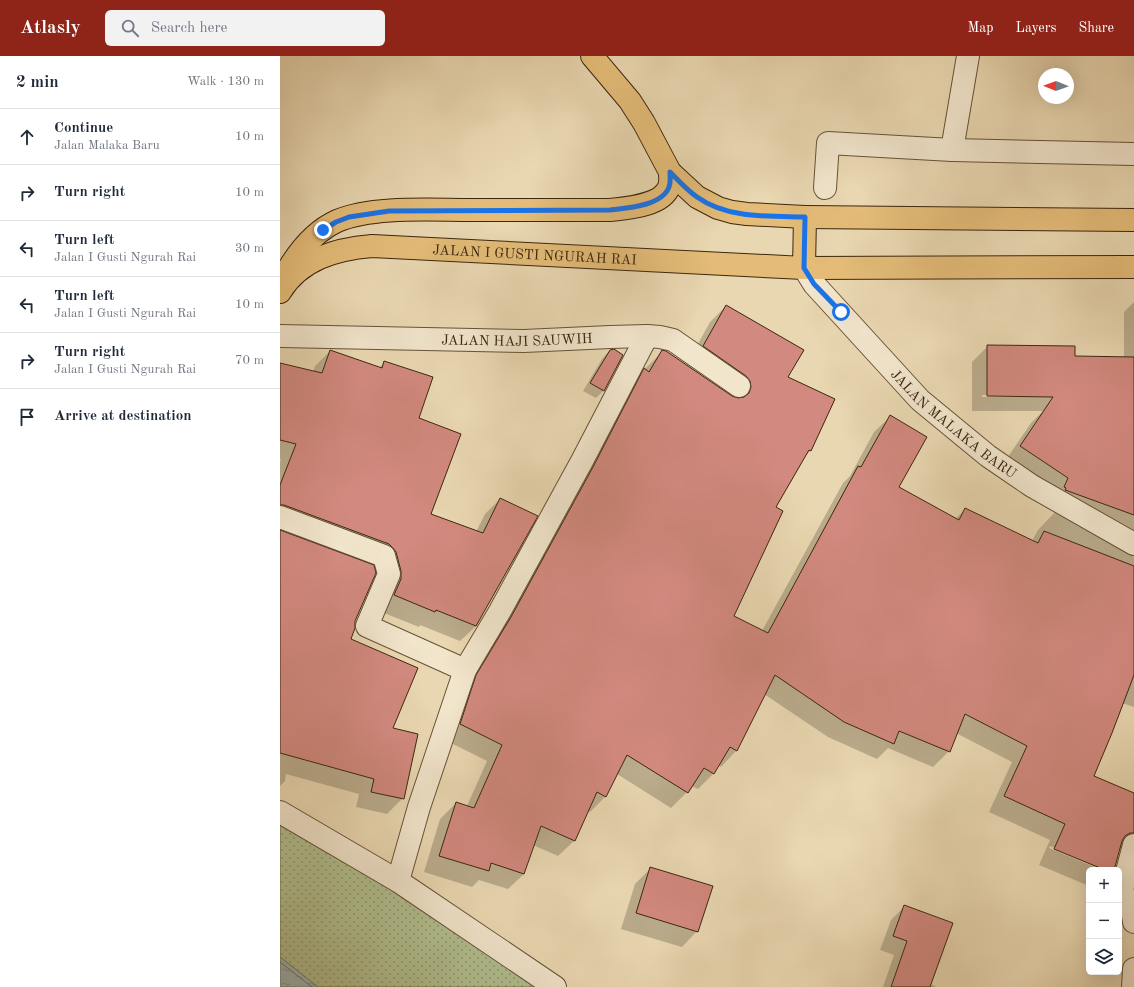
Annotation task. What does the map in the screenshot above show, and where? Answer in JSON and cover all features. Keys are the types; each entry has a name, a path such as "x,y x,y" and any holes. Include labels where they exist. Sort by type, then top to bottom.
{"main road":[{"path":"587,56 615,83"},
{"path":"592,56 630,101 644,123 670,172 697,197 718,208 746,214 805,217 1134,220"},
{"path":"280,284 296,258 314,237 336,222 349,217 389,211 610,210 627,208 655,201 664,194 669,189 670,172"},
{"path":"804,268 805,217"},
{"name":"JALAN I GUSTI NGURAH RAI","path":"280,292 300,269 318,257 343,250 372,246 460,249 804,268 1134,267"}],"street":[{"path":"952,150 968,56"},
{"path":"825,188 828,143 952,150 1134,154"},
{"name":"JALAN MALAKA BARU","path":"804,268 814,284 920,400 988,456 1032,486 1134,544"},
{"name":"JALAN HAJI SAUWIH","path":"280,336 524,341 610,337 660,337 673,340 739,386"},
{"path":"398,881 419,808 465,670 504,604 582,461 647,336"},
{"path":"280,518 384,556 389,574 367,626 465,670"},
{"path":"280,812 398,881 555,987"},
{"path":"1134,845 1122,890 1133,915 1134,922"},
{"path":"1133,987 1134,969"}],"green space":[{"path":"280,812 556,987 318,987 280,957"}],"water":[{"path":"280,957 318,987 280,987"}],"building":[{"path":"726,305 804,350 788,377 835,399 811,451 809,450 776,507 783,511 734,616 768,633 858,466 861,467 890,415 927,437 899,487 959,520 965,508 1038,543 1044,531 1134,566 1134,675 1094,776 1134,793 1134,833 1130,833 1125,836 1122,841 1115,867 1098,867 1054,849 1065,824 1004,796 1027,746 965,714 950,752 899,731 894,744 844,722 775,675 737,751 730,747 714,774 704,768 688,793 627,755 606,797 597,792 575,841 541,826 524,874 491,863 489,871 439,856 456,802 474,808 502,745 460,724 476,675 511,617 593,467 644,368 649,372 662,350 666,351 732,396 738,398 744,397 749,393 751,387 750,381 746,376 703,346"},
{"path":"987,345 1075,346 1075,356 1134,357 1134,515 1065,490 1066,488 1064,487 1068,478 1020,446 1053,397 987,396"},
{"path":"614,349 623,355 604,391 590,383 610,350"},
{"path":"330,350 382,368 384,361 433,377 419,418 461,434 431,514 483,533 500,498 538,516 476,626 436,610 435,612 394,595 401,579 401,571 396,552 389,544 284,505 280,505 280,485 296,444 280,440 280,363 322,373"},
{"path":"280,530 374,565 376,573 355,621 355,628 351,639 418,668 393,728 418,734 404,799 371,792 374,779 280,753"},
{"path":"650,867 713,886 698,932 636,913"},
{"path":"904,905 953,923 930,987 891,987 907,941 893,936"}],"route":[{"path":"323,230 336,222 349,217 374,212 450,210 610,210 627,208 655,201 664,194 669,189 670,172 697,197 718,208 746,214 805,217 804,268 814,284 841,312"}]}
